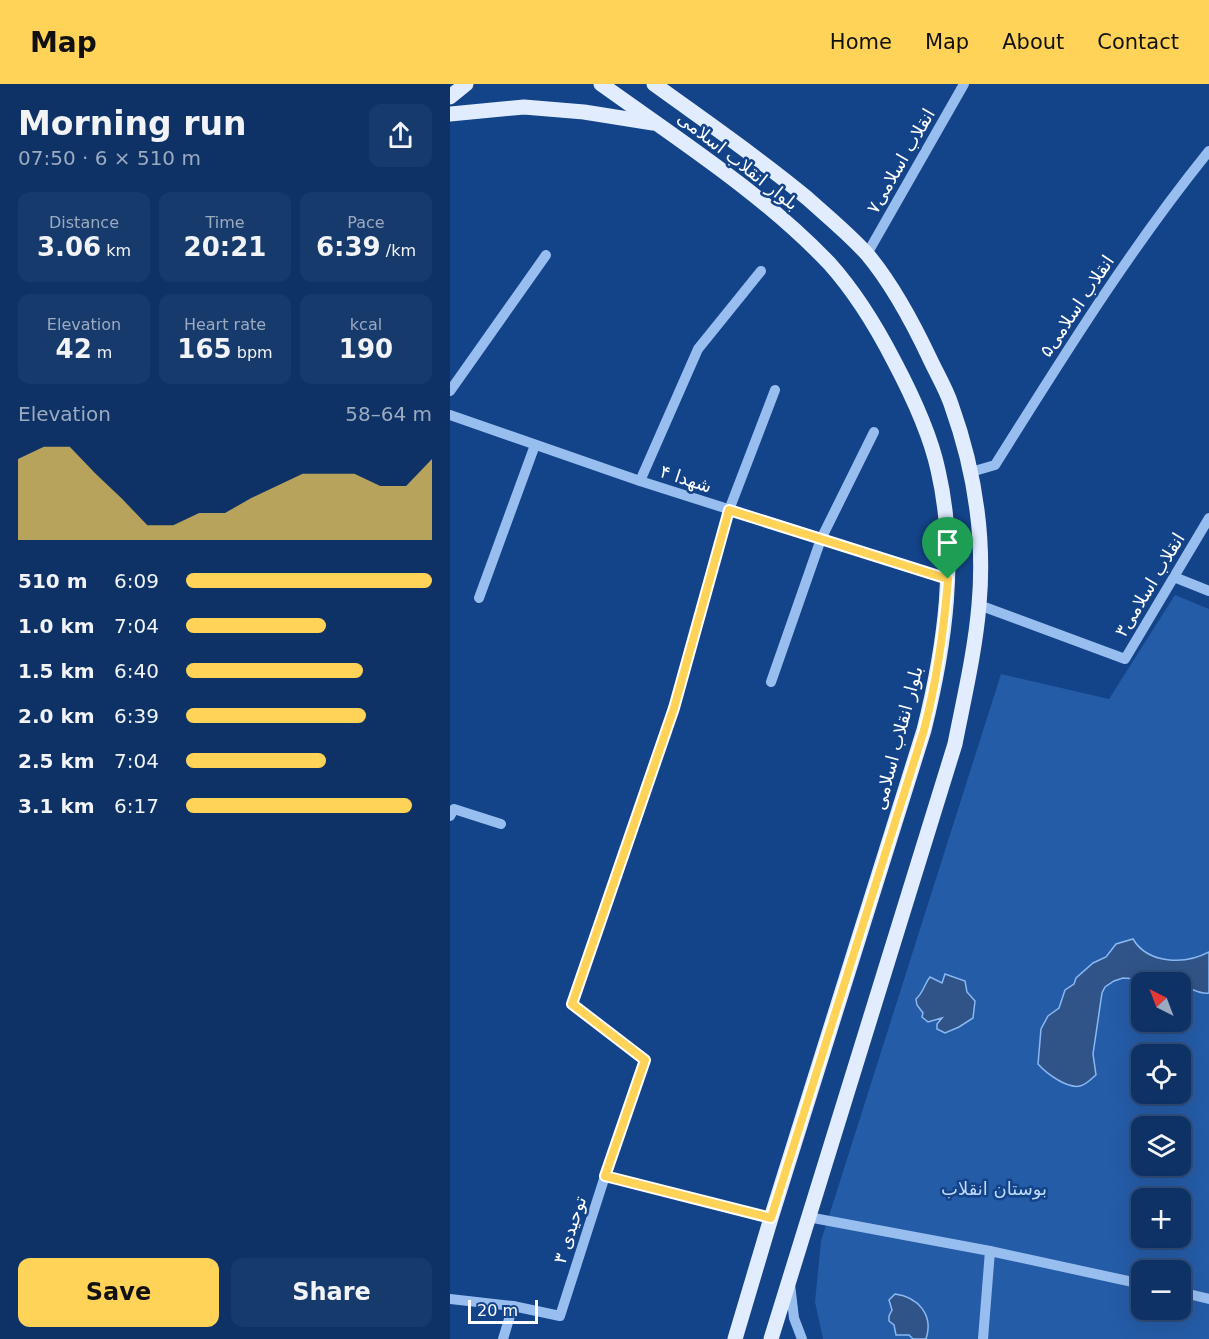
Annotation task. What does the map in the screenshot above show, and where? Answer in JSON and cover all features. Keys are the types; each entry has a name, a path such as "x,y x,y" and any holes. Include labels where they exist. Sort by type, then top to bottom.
{"main road":[{"path":"450,97 465,84"},
{"name":"بلوار انقلاب اسلامی","path":"601,84 742,185 788,223 830,264 871,318 904,379 938,469 945,509 948,579 943,638 934,693 735,1339"},
{"name":"بلوار انقلاب اسلامی","path":"654,84 770,168 826,214 867,254 895,293 920,336 951,404 971,472 978,516 981,561 979,605 966,692 955,744 771,1339"},
{"path":"450,114 524,107 584,112 657,124"}],"street":[{"name":"انقلاب اسلامی۷","path":"867,254 964,84"},
{"name":"انقلاب اسلامی۵","path":"971,472 995,465 1090,313 1170,199 1209,151"},
{"path":"450,391 546,255"},
{"path":"639,481 698,349 761,271"},
{"path":"729,510 775,390"},
{"name":"شهدا ۴","path":"450,415 639,481 948,579"},
{"path":"771,682 821,539 874,432"},
{"path":"479,598 535,445"},
{"name":"توحیدی ۳","path":"513,1306 560,1316 645,1060 572,1004 674,708 729,510"},
{"name":"انقلاب اسلامی۳","path":"979,605 1125,659 1209,518"},
{"path":"1174,577 1209,591"},
{"path":"450,816 454,809 501,824"},
{"path":"605,1176 771,1218"},
{"path":"808,1217 990,1251 1131,1282"},
{"path":"983,1339 990,1251"},
{"path":"790,1279 794,1318 802,1339"},
{"path":"1191,1295 1209,1299"},
{"path":"450,1299 513,1306 503,1339"}],"green space":[{"name":"بوستان انقلاب","path":"1175,595 1209,609 1209,1339 823,1339 815,1302 821,1241 1001,674 1109,699"}],"shaded area":[{"path":"1133,939 1148,953 1168,960 1189,959 1209,952 1209,993 1191,989 1191,972 1131,972 1131,979 1114,981 1105,987 1102,993 1093,1054 1096,1075 1080,1086 1063,1083 1038,1064 1041,1029 1048,1016 1059,1008 1065,990 1074,984 1076,978 1093,963 1106,957 1116,944"},
{"path":"945,974 965,981 967,992 975,1001 973,1018 945,1033 937,1029 937,1024 942,1018 928,1022 922,1017 923,1013 916,999 930,977 942,983"},
{"path":"895,1294 911,1299 922,1309 928,1322 926,1339 896,1335 894,1325 889,1321 892,1310 889,1300"}],"route":[{"path":"729,510 948,579 943,638 934,693 924,730 771,1218 605,1176 645,1060 572,1004 674,708 729,510"}]}
